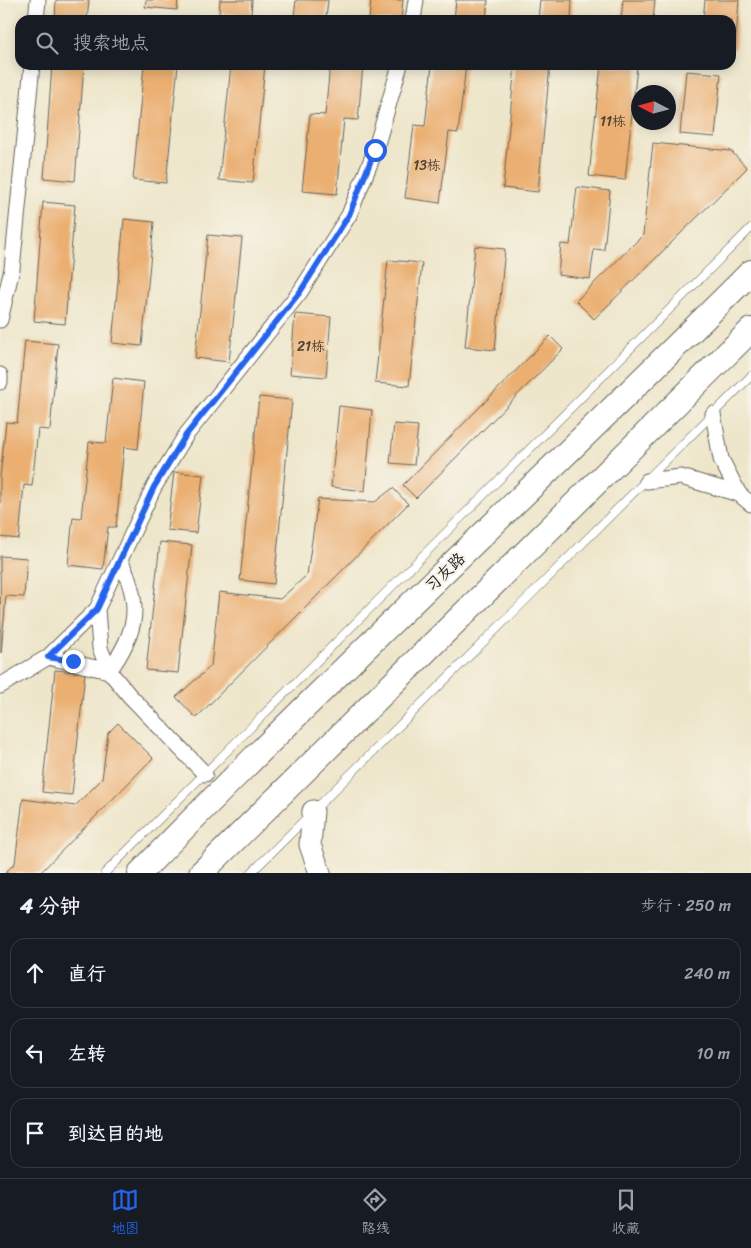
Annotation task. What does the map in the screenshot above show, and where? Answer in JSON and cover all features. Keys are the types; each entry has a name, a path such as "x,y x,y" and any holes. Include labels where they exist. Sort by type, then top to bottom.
{"main road":[{"name":"习友路","path":"140,873 220,790 625,398 751,272"},
{"path":"201,873 751,330"}],"street":[{"path":"36,15 38,0"},
{"path":"414,15 416,0"},
{"path":"0,320 12,269 32,70"},
{"path":"0,686 48,657 97,609 154,487 186,435 300,292 349,215 375,150 399,70"},
{"path":"0,374 0,382"},
{"path":"713,414 721,459 739,494 751,504"},
{"path":"647,481 681,477 739,494"},
{"path":"109,671 122,653 131,633 134,614 132,583 120,560"},
{"path":"97,609 100,648 109,671 129,695 205,774"},
{"path":"48,657 109,671"},
{"path":"313,811 310,845 320,873"}],"lane":[{"path":"105,873 751,228"},
{"path":"251,873 751,376"}],"building":[{"path":"56,0 89,0 88,15 55,15"},
{"path":"146,0 178,0 177,10 145,7"},
{"path":"220,0 252,0 251,15 219,13"},
{"path":"296,0 328,0 326,15 294,15"},
{"path":"371,0 403,0 402,15 370,15"},
{"path":"456,0 488,0 486,15 454,15"},
{"path":"540,0 572,0 571,15 538,15"},
{"path":"623,0 655,0 654,15 622,15"},
{"path":"705,0 739,0 736,38 736,15 704,15"},
{"path":"52,70 84,70 75,181 44,178"},
{"path":"144,70 177,70 166,183 133,180"},
{"path":"230,70 264,70 253,183 219,180"},
{"path":"330,70 363,70 358,120 344,119 337,194 302,191 310,114 325,115"},
{"path":"431,70 465,70 458,133 449,132 440,203 405,198 414,125 425,126"},
{"path":"515,70 550,70 538,192 503,188"},
{"path":"600,70 637,70 635,85 631,85 631,124 625,180 589,176"},
{"path":"686,71 721,74 715,137 680,134"},
{"path":"653,143 731,151 747,168 594,319 576,301 643,235"},
{"path":"577,187 610,191 604,250 594,249 590,279 558,275 561,244 570,245"},
{"path":"43,202 75,205 65,324 34,321"},
{"path":"124,219 154,222 142,346 112,343"},
{"path":"208,235 242,238 229,362 195,358"},
{"path":"475,246 505,249 495,350 465,347"},
{"path":"388,260 422,263 409,386 375,383"},
{"path":"295,314 331,317 326,377 290,374"},
{"path":"550,336 563,349 416,498 403,485"},
{"path":"25,341 58,344 50,430 38,429 32,486 24,485 19,539 0,537 0,478 6,422 17,423"},
{"path":"113,378 144,382 138,449 124,447 116,527 108,527 103,569 68,565 73,517 81,518 89,442 106,443"},
{"path":"259,397 292,400 274,584 240,580"},
{"path":"339,406 372,410 365,491 331,487"},
{"path":"394,424 418,426 414,465 390,463"},
{"path":"174,472 203,475 196,533 167,530"},
{"path":"393,488 408,504 196,718 176,697 211,666 219,592 280,599 307,575 318,499 375,502"},
{"path":"160,542 192,545 178,673 146,670"},
{"path":"0,556 27,558 24,597 6,596 1,653"},
{"path":"55,670 85,673 72,795 42,792"},
{"path":"118,723 153,758 40,873 5,873 15,863 23,799 75,806 102,779 108,733"}],"route":[{"path":"73,661 48,657 97,609 154,487 186,435 257,349 300,292 349,215 375,150"}]}
